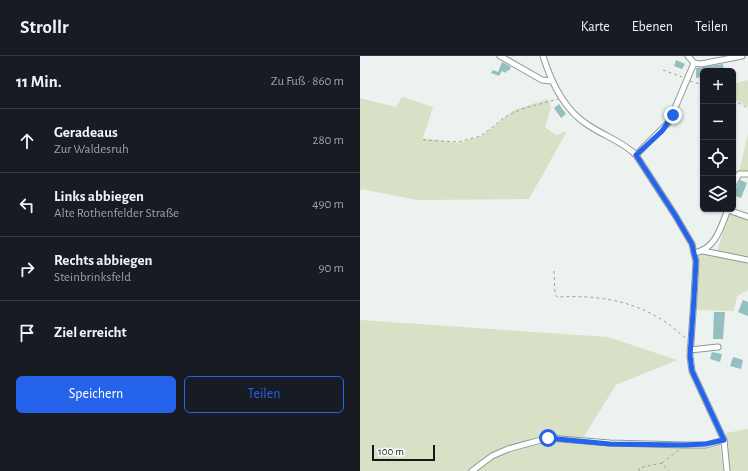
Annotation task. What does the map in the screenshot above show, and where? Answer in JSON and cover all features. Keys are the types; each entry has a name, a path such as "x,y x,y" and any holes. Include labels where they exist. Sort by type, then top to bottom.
{"street":[{"path":"500,56 542,80 552,81"},
{"path":"543,56 552,81 561,98 587,125 622,144 636,155 692,244 696,267 690,350 692,371 724,440 727,471"},
{"path":"688,56 694,62 701,64 742,56"},
{"path":"636,155 669,122 694,62"},
{"path":"736,180 739,174 748,174"},
{"path":"703,252 714,241 727,212"},
{"path":"736,212 748,217"},
{"path":"694,253 703,252 748,260"},
{"path":"690,350 718,347"},
{"path":"472,471 492,456 508,449 548,438 610,444 685,445 706,444 724,440"}],"path":[{"path":"423,140 458,142 482,136 505,117 522,109 561,98"},
{"path":"736,102 748,108"},
{"path":"554,272 555,294 557,298 583,296 610,298 634,307 665,322 686,338 691,340"},
{"path":"638,471 639,468 661,463 685,445"},
{"path":"661,463 669,471"}],"green space":[{"path":"748,80 748,107 736,100 736,83"},
{"path":"402,97 433,107 423,138 458,143 482,136 514,110 548,99 551,107 545,127 556,135 567,131 529,199 417,200 361,189 360,193 360,98 396,107"},
{"path":"748,133 748,172 739,172"},
{"path":"733,214 748,218 748,258 717,252 728,215"},
{"path":"702,253 748,262 748,290 737,296 734,311 697,310 698,260 699,255"},
{"path":"360,320 608,337 677,360 616,385 583,438 550,436 534,438 502,448 490,454 471,471 360,471"},
{"path":"748,429 748,471 730,471 726,433"},
{"path":"548,441 677,447 720,445 723,471 472,471 507,451"}],"building":[{"path":"676,60 685,64 682,69 674,66"},
{"path":"502,62 511,67 509,71 507,70 506,73 502,71 499,76 491,73 493,70 498,72"},
{"path":"723,64 724,68 700,68 700,77 696,78 696,68"},
{"path":"559,104 566,114 561,118 554,108"},
{"path":"740,180 747,183 741,198 736,196 736,189"},
{"path":"743,300 748,302 748,316 738,312"},
{"path":"714,312 725,312 723,339 713,339"},
{"path":"712,352 722,354 720,362 710,359"},
{"path":"733,357 743,360 741,369 730,366"}],"route":[{"path":"548,438 575,439 610,444 685,445 706,444 724,440 692,371 690,356 696,261 692,244 636,155 662,131 673,115"}]}
